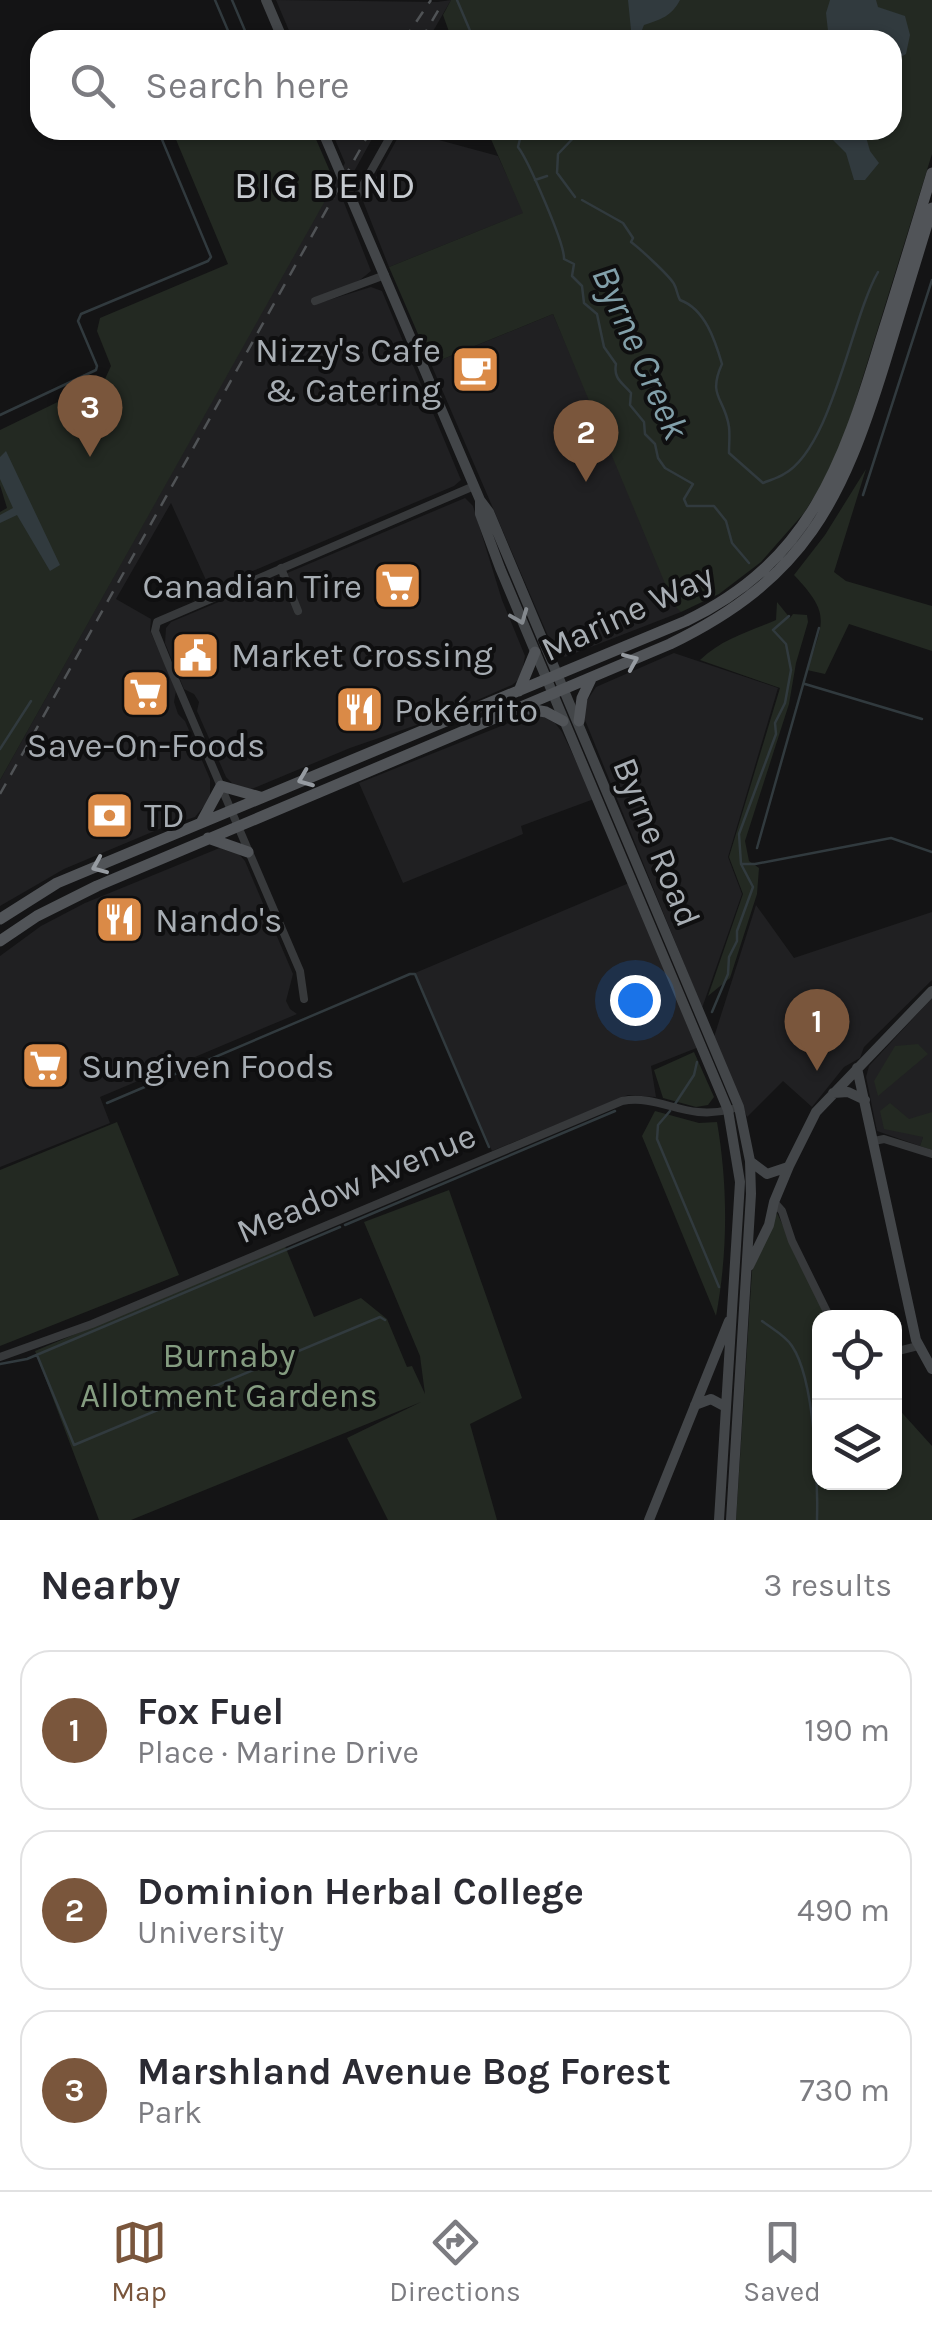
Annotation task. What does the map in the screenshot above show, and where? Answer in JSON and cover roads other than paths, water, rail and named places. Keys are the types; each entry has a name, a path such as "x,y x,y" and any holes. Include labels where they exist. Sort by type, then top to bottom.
{"main road":[{"path":"266,0 279,30"},
{"name":"Byrne Road","path":"326,140 566,690 733,1108 750,1161 744,1213"},
{"name":"Marine Way","path":"0,920 56,884 711,609 760,574 801,527 830,482 852,434 932,173"},
{"name":"Marine Way","path":"0,941 37,916 97,886 566,690 716,621 773,576 813,532 854,457 932,208"},
{"name":"Byrne Road","path":"480,500 480,514 562,721 733,1108 744,1213"},
{"path":"519,691 534,652"},
{"path":"579,722 582,698 591,678"},
{"path":"519,707 539,710 562,721"},
{"path":"201,822 220,786 260,797"},
{"path":"208,838 248,852"},
{"path":"746,1271 770,1224 774,1202 808,1124 832,1093 932,991"},
{"path":"857,1068 918,1346 932,1369"},
{"path":"832,1093 848,1092 865,1100"},
{"path":"750,1161 767,1174 789,1166"},
{"path":"744,1213 768,1209 774,1202"},
{"path":"731,1520 746,1271 744,1213"},
{"path":"719,1520 732,1316 744,1213"},
{"path":"649,1520 732,1316"},
{"path":"694,1406 710,1398 726,1407"}],"street":[{"path":"353,203 388,140"},
{"path":"315,302 384,275"},
{"path":"304,999 300,971 161,647 155,631 157,622 474,486"},
{"path":"281,568 298,611"},
{"name":"Meadow Avenue","path":"0,1357 92,1324 622,1101 638,1099 701,1115 733,1108"},
{"path":"874,1142 884,1140 932,1154"},
{"path":"774,1202 782,1211 792,1241 826,1310"},
{"path":"902,1350 918,1346"}],"waterway":[{"path":"215,0 228,30"},
{"path":"232,0 245,30"},
{"name":"Byrne Creek","path":"457,0 470,30"},
{"path":"0,415 96,370 78,321 81,314 211,257 162,140"},
{"name":"Byrne Creek","path":"520,140 518,147 545,202 564,259 574,264 572,276 582,286 584,303 597,314 604,347 616,364 617,377 631,393 630,405 644,422 645,434 655,444 658,458 665,468 693,484 684,499 687,506 714,506 726,521 732,543 749,563"},
{"path":"557,173 558,154 571,140"},
{"path":"558,174 575,197"},
{"path":"535,180 547,176"},
{"path":"582,200 623,223 633,238 631,242 671,280 680,300 702,318 722,364 716,384 729,427 729,453 763,483 784,474 801,460 815,438 878,272"},
{"path":"863,495 932,280"},
{"name":"Byrne Creek","path":"712,1012 728,974 729,957 753,887 741,864 739,834 785,703 791,670 786,644 773,630 789,616"},
{"path":"757,848 819,628"},
{"path":"805,684 922,719"},
{"path":"0,749 31,701"},
{"path":"741,864 891,838 932,852"},
{"path":"107,1103 415,974 489,1147"},
{"name":"Byrne Creek","path":"675,1104 694,1075 697,1062"},
{"path":"345,1225 615,1111"},
{"name":"Byrne Creek","path":"670,1111 658,1125 657,1139 719,1287"},
{"path":"0,1364 27,1359 340,1227"},
{"path":"37,1355 74,1445 380,1317 385,1320"},
{"name":"Byrne Creek","path":"762,1321 792,1346 806,1382 816,1456 817,1520"}],"railway":[{"path":"411,30 431,0"},
{"path":"427,30 439,9"},
{"path":"0,794 365,140"}],"place":[{"name":"Nizzy's Cafe & Catering","path":"476,370"},
{"name":"Marshland Avenue Bog Forest","path":"90,457"},
{"name":"Dominion Herbal College","path":"586,482"},
{"name":"Canadian Tire","path":"397,586"},
{"name":"Market Crossing","path":"196,655"},
{"name":"Save-On-Foods","path":"146,693"},
{"name":"Pokérrito","path":"359,710"},
{"name":"TD","path":"109,815"},
{"name":"Nando's","path":"120,920"},
{"name":"Sungiven Foods","path":"46,1066"},
{"name":"Fox Fuel","path":"817,1071"}],"district":[{"name":"BIG BEND","path":"326,185"}],"park label":[{"name":"Burnaby Allotment Gardens","path":"229,1375"}]}
